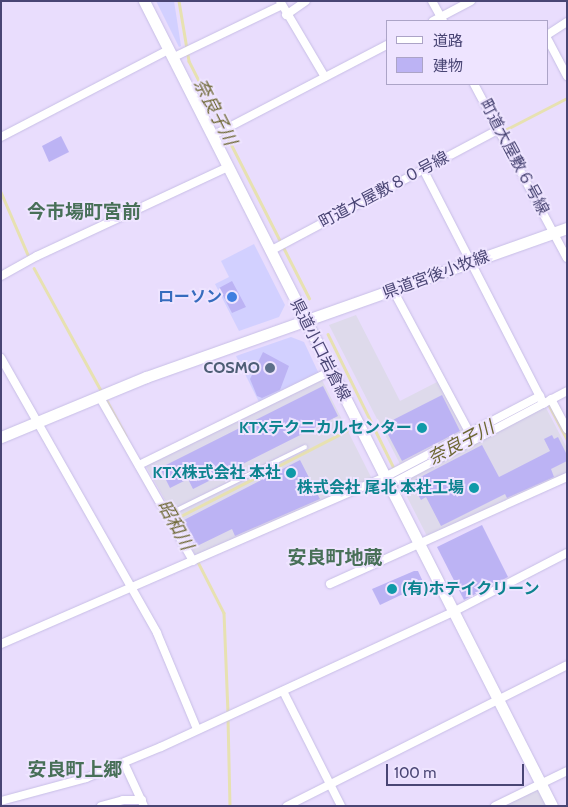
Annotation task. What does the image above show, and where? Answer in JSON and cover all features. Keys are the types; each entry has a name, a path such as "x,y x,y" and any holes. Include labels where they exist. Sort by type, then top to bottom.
{"main road":[{"name":"県道小口岩倉線","path":"144,1 270,251 300,323 331,371 552,806"},
{"name":"県道宮後小牧線","path":"1,437 103,395 567,228"}],"street":[{"path":"286,15 306,1"},
{"path":"432,1 439,20 471,1"},
{"path":"1,137 170,54 281,3 286,15 325,77"},
{"path":"548,35 567,22"},
{"path":"548,38 567,76"},
{"path":"212,136 386,46"},
{"name":"町道大屋敷６号線","path":"475,85 567,258"},
{"name":"町道大屋敷８０号線","path":"270,251 498,130"},
{"path":"1,276 37,256 228,167"},
{"path":"423,170 544,404"},
{"path":"393,290 469,432"},
{"path":"1,358 157,633 198,729"},
{"path":"142,464 331,371"},
{"path":"1,644 132,587 387,481 474,442 567,391"},
{"path":"103,395 196,560"},
{"path":"387,481 469,432 540,396"},
{"path":"551,399 567,429"},
{"path":"330,584 567,478"},
{"path":"1,801 86,778 124,763 453,612 567,553"},
{"path":"287,806 499,702 567,665"},
{"path":"283,691 341,806"},
{"path":"124,763 143,803"},
{"path":"495,806 567,771"},
{"path":"101,806 123,800 143,803"}],"lane":[{"path":"469,432 474,442"},
{"path":"175,512 305,447"}],"shaded area":[{"path":"156,1 174,1 181,46 179,47"},
{"path":"254,244 285,305 279,317 239,331 215,284 229,277 221,261"},
{"path":"356,315 400,401 439,381 465,430 400,464 329,325"},
{"path":"291,337 304,342 319,374 260,404 236,356"},
{"path":"321,378 372,479 196,556 146,466"},
{"path":"545,406 567,448 567,475 428,538 400,483"},
{"path":"540,784 551,806 495,806"}],"building":[{"path":"61,136 69,152 49,162 42,146"},
{"name":"ローソン","path":"232,281 246,307 232,313 219,288"},
{"path":"263,352 289,366 280,390 262,398 257,396 250,379"},
{"path":"323,386 338,416 193,489 188,479 170,488 160,468"},
{"name":"KTXテクニカルセンター","path":"442,395 460,431 402,461 383,425"},
{"name":"株式会社 尾北 本社工場","path":"552,435 554,439 558,437 567,455 567,461 551,469 554,477 507,498 505,494 441,526 426,497 421,500 411,482 482,445 499,477 550,451 544,439"},
{"path":"300,460 320,499 235,536 232,529 195,547 182,521"},
{"path":"482,525 508,577 464,600 437,547"},
{"name":"(有)ホテイクリーン","path":"418,571 424,584 380,605 372,589"}],"waterway":[{"name":"奈良子川","path":"179,1 189,61 309,298"},
{"path":"503,131 567,98"},
{"name":"昭和川","path":"1,192 29,257"},
{"name":"昭和川","path":"34,268 102,392"},
{"name":"奈良子川","path":"328,334 398,476 435,457"},
{"name":"昭和川","path":"105,397 126,436"},
{"name":"奈良子川","path":"548,403 567,439"},
{"path":"173,520 346,431"},
{"name":"昭和川","path":"197,560 224,613 228,713"},
{"name":"昭和川","path":"228,718 230,806"}],"place":[{"name":"ローソン","path":"232,297"},
{"name":"COSMO","path":"270,368"},
{"name":"KTXテクニカルセンター","path":"422,428"},
{"name":"KTX株式会社 本社","path":"291,473"},
{"name":"株式会社 尾北 本社工場","path":"474,488"},
{"name":"(有)ホテイクリーン","path":"392,589"}],"district":[{"name":"今市場町宮前","path":"84,212"},
{"name":"安良町地蔵","path":"335,558"},
{"name":"安良町上郷","path":"75,770"}]}
